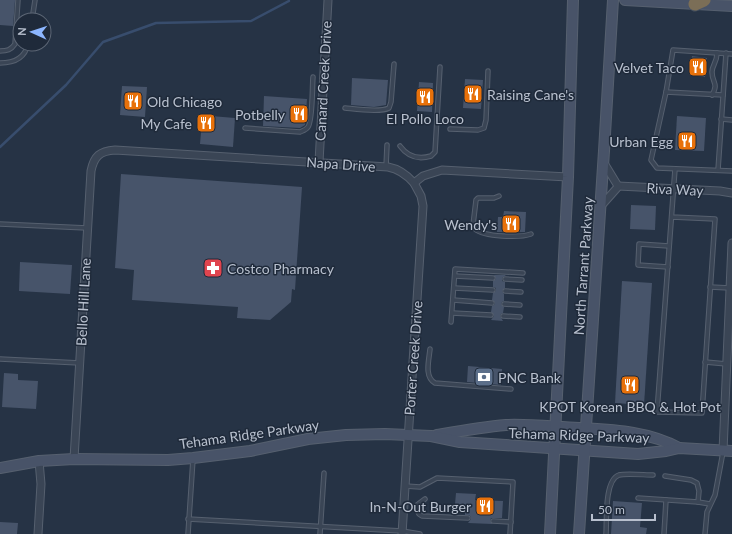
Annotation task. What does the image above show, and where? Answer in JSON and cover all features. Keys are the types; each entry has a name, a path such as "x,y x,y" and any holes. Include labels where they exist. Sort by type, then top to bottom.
{"main road":[{"name":"North Tarrant Parkway","path":"550,534 568,177 573,0"},
{"name":"North Tarrant Parkway","path":"579,534 604,163 612,0"},
{"path":"625,0 699,2 732,6"},
{"name":"Tehama Ridge Parkway","path":"431,436 475,428 508,425 586,428 644,434 666,441 679,448"},
{"name":"Tehama Ridge Parkway","path":"0,468 39,461 74,459 168,460 193,458 250,451 308,439 385,434 431,436 460,442 638,454 679,448 728,451"}],"street":[{"name":"Canard Creek Drive","path":"319,162 328,0"},
{"name":"Napa Drive","path":"106,151 130,151 386,167 395,168 414,183"},
{"name":"Bello Hill Lane","path":"74,459 91,171 93,162 106,151"},
{"path":"601,206 618,186 604,163"},
{"path":"414,183 423,176 442,170 568,177"},
{"name":"Porter Creek Drive","path":"402,533 423,206 421,196 414,183"},
{"name":"Riva Way","path":"618,186 673,188 732,193"},
{"path":"728,451 727,364 732,243"},
{"path":"38,534 41,484 39,461"}],"lane":[{"path":"0,50 7,51 15,44 18,0"},
{"path":"33,12 35,0"},
{"path":"732,54 673,50 666,92 651,160 657,168 732,171"},
{"path":"0,63 16,61 25,52"},
{"path":"712,95 716,89 712,71 717,61 717,53"},
{"path":"718,170 726,53"},
{"path":"345,108 379,110 386,110 389,108 391,102 394,64"},
{"path":"400,146 404,152 410,156 418,158 431,156 435,152 440,67"},
{"path":"450,129 478,130 484,128 486,120 488,71"},
{"path":"245,128 300,132 304,130 308,127 310,120 313,77"},
{"path":"666,92 723,95"},
{"path":"721,119 732,120"},
{"path":"386,167 387,145"},
{"path":"672,216 715,219 702,414 658,412 675,169"},
{"path":"499,196 494,198 478,198 476,200 473,226 475,230 483,234 522,236 531,234"},
{"path":"0,224 88,228"},
{"path":"668,267 638,265 639,244 669,246"},
{"path":"451,322 455,269 523,273"},
{"path":"455,276 493,278"},
{"path":"506,279 522,280"},
{"path":"710,287 730,288"},
{"path":"454,288 493,290"},
{"path":"505,291 521,292"},
{"path":"453,300 492,303"},
{"path":"504,304 520,305"},
{"path":"452,313 491,316"},
{"path":"503,316 520,317"},
{"path":"430,349 428,375 431,381 435,383 511,389"},
{"path":"0,360 80,363"},
{"path":"705,362 727,364"},
{"path":"705,534 707,512 715,495 728,451"},
{"path":"188,534 193,458"},
{"path":"320,534 324,473"},
{"path":"606,534 608,489 612,480 618,475 653,475"},
{"path":"665,476 691,480 696,483 699,491 698,502"},
{"path":"405,486 420,487 437,478 513,482 510,534"},
{"path":"638,498 710,504"},
{"path":"425,499 417,505 417,510 422,516 468,518"},
{"path":"664,534 666,500"},
{"path":"188,519 321,526 420,534"},
{"path":"493,521 511,522"}],"building":[{"path":"0,0 15,0 14,12 12,12 12,26 0,25"},
{"name":"Velvet Taco","path":"692,56 707,58 705,77 690,75"},
{"path":"352,78 388,80 386,105 374,107 351,105"},
{"name":"Raising Cane's","path":"465,79 483,80 481,109 463,108"},
{"name":"El Pollo Loco","path":"419,82 433,83 432,112 417,111"},
{"name":"Old Chicago","path":"122,86 147,87 145,117 120,115"},
{"path":"264,96 307,99 305,125 300,128 263,126"},
{"path":"211,116 235,118 233,147 200,144 202,121"},
{"path":"677,116 706,118 704,151 675,150"},
{"path":"121,174 302,187 295,290 292,289 291,302 270,320 237,318 238,307 132,300 134,270 115,268"},
{"path":"631,205 656,206 655,230 630,229"},
{"name":"Wendy's","path":"504,211 526,212 525,232 497,232 498,217 503,217"},
{"path":"20,262 72,265 70,294 19,291"},
{"path":"494,275 506,275 502,278 502,281 505,282 505,288 502,291 504,294 504,301 501,304 504,307 503,313 500,316 503,321 491,320 494,316 491,312 492,306 495,303 492,300 493,293 496,291 496,288 493,287 493,281 496,279"},
{"path":"622,281 652,283 644,405 615,403"},
{"name":"PNC Bank","path":"468,366 502,369 501,385 467,382"},
{"path":"4,373 18,374 18,380 38,381 36,409 2,407"},
{"name":"In-N-Out Burger","path":"456,493 476,494 475,500 503,501 502,518 491,518 490,521 492,524 468,523 471,517 469,515 465,515 465,505 455,504"},
{"path":"613,501 642,503 640,527 647,528 646,534 611,534"},
{"path":"0,522 18,523 17,534 0,534"}],"waterway":[{"path":"0,147 66,85 103,42 156,23 251,21 289,1"}],"place":[{"name":"Velvet Taco","path":"698,67"},
{"name":"Raising Cane's","path":"473,94"},
{"name":"El Pollo Loco","path":"425,97"},
{"name":"Old Chicago","path":"133,101"},
{"name":"Potbelly","path":"299,114"},
{"name":"My Cafe","path":"206,123"},
{"name":"Urban Egg","path":"687,141"},
{"name":"Wendy's","path":"511,224"},
{"name":"Costco Pharmacy","path":"213,268"},
{"name":"PNC Bank","path":"484,377"},
{"name":"KPOT Korean BBQ & Hot Pot","path":"630,385"},
{"name":"In-N-Out Burger","path":"485,506"}]}
